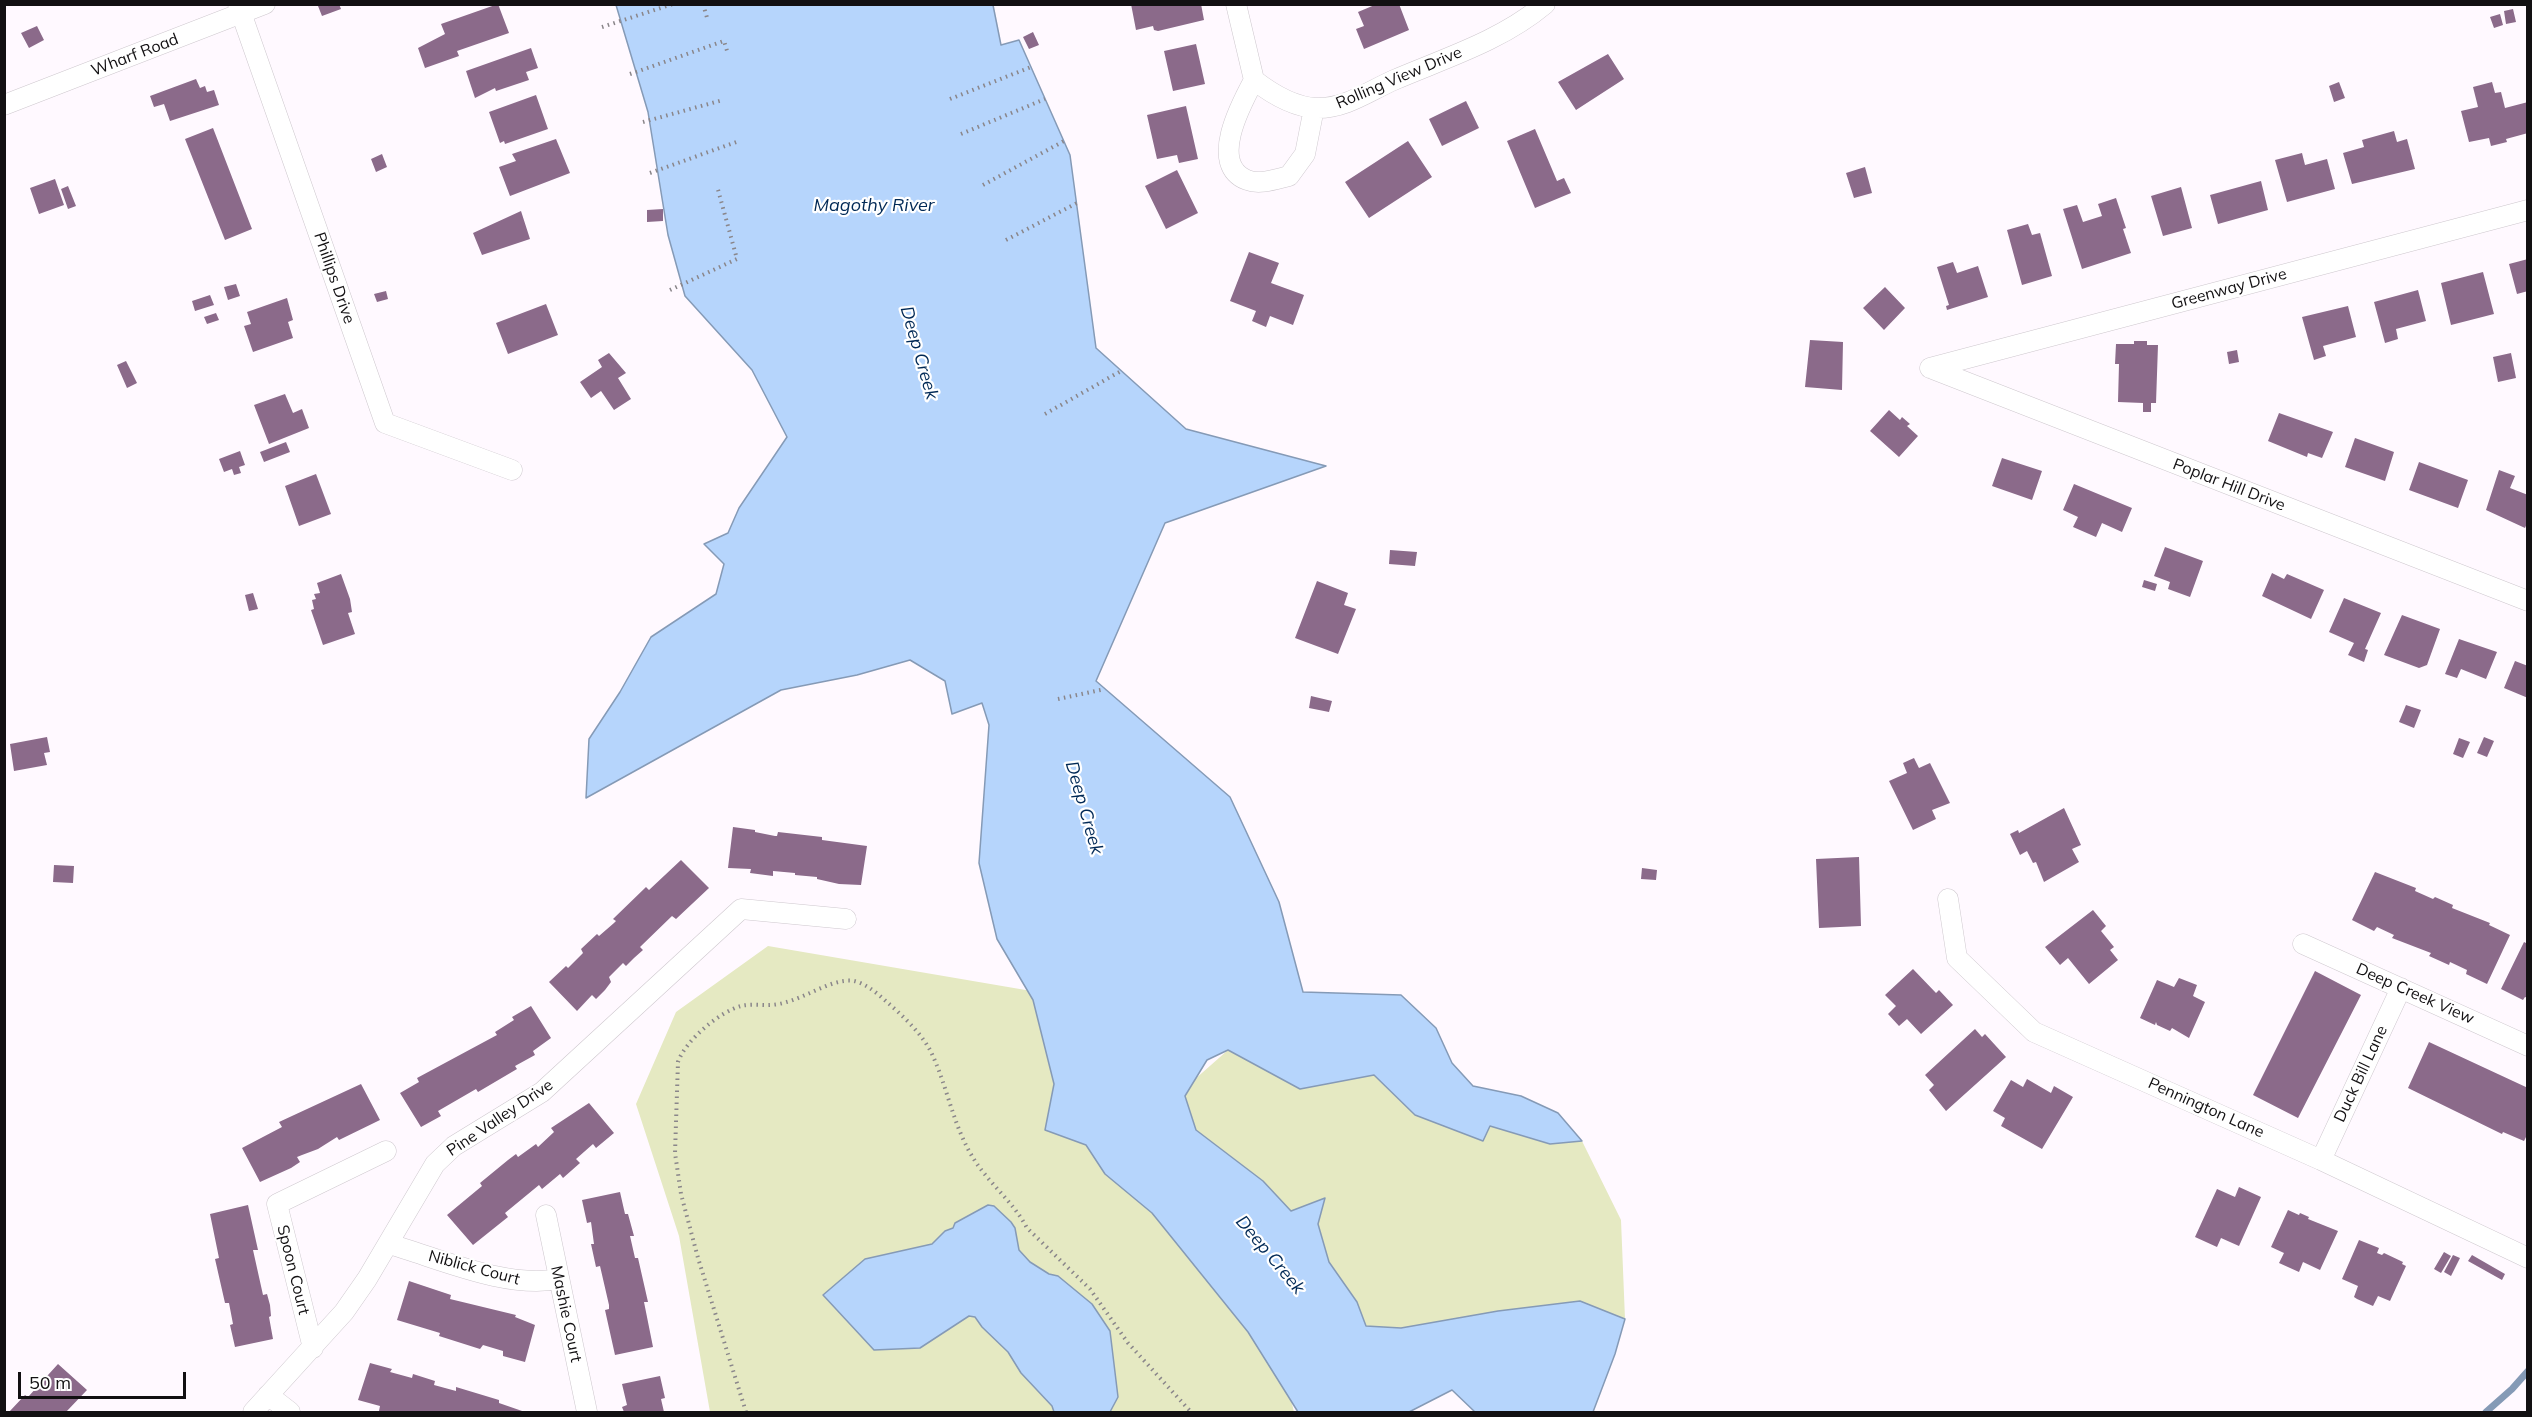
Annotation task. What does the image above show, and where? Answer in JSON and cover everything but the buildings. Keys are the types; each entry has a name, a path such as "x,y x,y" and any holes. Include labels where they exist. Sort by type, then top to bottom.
{"street":[{"name":"Wharf Road","path":"4,105 240,9 265,4"},
{"path":"1236,4 1254,80 1235,115 1229,147 1229,162 1248,180 1266,181 1289,176 1305,154 1314,108"},
{"name":"Rolling View Drive","path":"1254,80 1282,98 1314,108 1352,101 1524,22 1545,4"},
{"name":"Phillips Drive","path":"240,9 385,423 512,470"},
{"name":"Greenway Drive","path":"1930,368 2528,210"},
{"name":"Poplar Hill Drive","path":"1930,368 2528,601"},
{"name":"Pennington Lane","path":"1948,899 1957,958 2034,1032 2321,1160 2528,1258"},
{"name":"Pine Valley Drive","path":"253,1413 344,1312 389,1244 414,1197 441,1158 454,1146 542,1092 741,909 846,919"},
{"name":"Deep Creek View","path":"2303,944 2528,1046"},
{"name":"Duck Bill Lane","path":"2321,1160 2401,988"},
{"name":"Spoon Court","path":"313,1348 277,1204 386,1151"},
{"name":"Mashie Court","path":"546,1215 587,1413"},
{"name":"Niblick Court","path":"389,1244 517,1281 541,1282 559,1279"},
{"path":"268,1395 290,1413"}],"path":[{"path":"602,27 673,4"},
{"path":"703,4 708,21"},
{"path":"630,74 724,41 728,54"},
{"path":"950,99 1031,67"},
{"path":"961,134 1045,99"},
{"path":"643,122 723,100"},
{"path":"650,173 739,141"},
{"path":"982,185 1064,141"},
{"path":"670,290 737,259 717,186"},
{"path":"1006,240 1077,204"},
{"path":"1045,414 1121,371"},
{"path":"1058,699 1105,689"},
{"path":"746,1413 681,1194 675,1153 678,1062 681,1053 696,1036 735,1008 789,1003 844,980 855,981 872,990 915,1030 929,1048 958,1129 984,1176 1022,1218 1027,1228 1090,1289 1128,1342 1191,1413"}],"green space":[{"path":"768,946 1049,994 1170,1229 1287,1383 1294,1412 710,1412 679,1236 636,1104 676,1012"},
{"path":"1228,1050 1300,1089 1374,1074 1415,1115 1483,1140 1490,1126 1550,1144 1582,1141 1621,1220 1625,1319 1580,1301 1498,1311 1401,1328 1366,1326 1357,1302 1329,1262 1318,1224 1324,1199 1291,1211 1263,1181 1196,1130 1184,1096 1194,1080"}],"water":[{"name":"Magothy River","path":"616,5 993,5 1001,45 1019,40 1070,155 1096,348 1186,429 1326,466 1165,523 1096,681 1230,797 1279,902 1303,992 1401,995 1436,1028 1452,1063 1473,1086 1521,1096 1558,1113 1582,1141 1550,1144 1490,1126 1483,1141 1415,1115 1374,1075 1300,1089 1228,1050 1207,1060 1185,1096 1196,1130 1263,1181 1291,1211 1325,1198 1318,1224 1329,1262 1357,1302 1366,1326 1401,1328 1498,1311 1580,1301 1625,1319 1615,1354 1593,1412 1475,1412 1452,1390 1409,1412 1298,1412 1248,1332 1152,1213 1105,1174 1086,1145 1045,1130 1054,1084 1033,1000 997,939 979,863 989,725 982,703 952,714 945,681 910,660 857,675 781,690 586,798 589,739 620,692 651,637 716,594 724,564 704,544 728,533 739,508 787,437 752,370 685,296 668,235 648,112"},
{"path":"988,1205 994,1206 1011,1222 1015,1228 1019,1250 1030,1262 1049,1274 1058,1276 1092,1304 1110,1331 1118,1397 1110,1412 1054,1412 1052,1406 1021,1373 1008,1352 975,1317 969,1316 920,1348 874,1350 823,1295 865,1259 932,1244 945,1231 953,1228 955,1223"}],"waterway":[{"path":"2486,1412 2528,1371"}],"water label":[{"name":"Deep Creek","path":"919,353"},
{"name":"Deep Creek","path":"1084,808"},
{"name":"Deep Creek","path":"1270,1255"}]}
